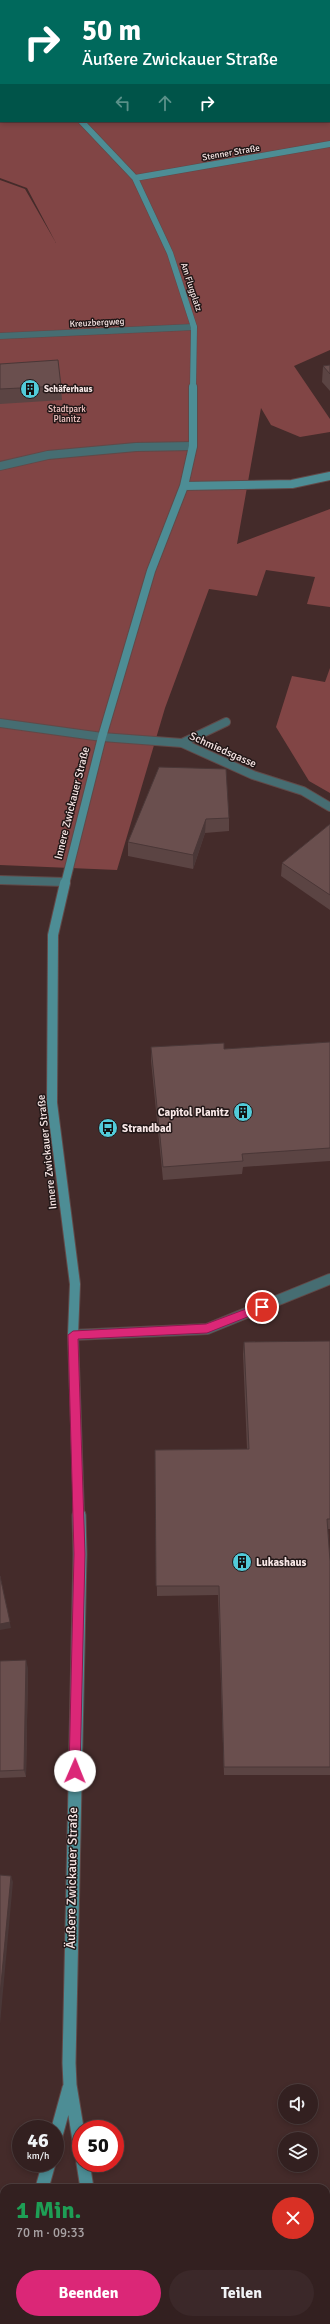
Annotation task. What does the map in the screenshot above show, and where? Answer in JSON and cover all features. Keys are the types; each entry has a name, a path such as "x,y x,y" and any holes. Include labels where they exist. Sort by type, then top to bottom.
{"main road":[{"name":"Am Flugplatz","path":"82,122 101,140 135,178 170,253 194,327 193,446 184,486"},
{"name":"Stenner Straße","path":"135,178 330,144"},
{"path":"184,486 292,484 330,476"},
{"name":"Innere Zwickauer Straße","path":"75,1284 52,1103 54,935 64,882 102,737 151,571 184,486"},
{"name":"Äußere Zwickauer Straße","path":"75,1284 73,1335 80,1554 70,2085 76,2120"},
{"name":"Äußere Zwickauer Straße","path":"60,2120 70,2085"},
{"path":"43,2184 46,2172"},
{"path":"84,2172 86,2184"}],"street":[{"name":"Kreuzbergweg","path":"0,336 194,327"},
{"path":"0,466 48,455 136,448 193,446"},
{"path":"182,743 226,722"},
{"name":"Schmiedsgasse","path":"0,723 102,737 182,743 253,775 303,791 330,807"},
{"path":"0,880 64,882"},
{"path":"73,1335 207,1329 330,1279"}],"green space":[{"name":"Stadtpark Planitz","path":"0,122 330,122 330,350 294,366 330,419 330,432 300,437 271,425 261,408 237,544 330,509 330,607 307,604 315,577 266,570 257,596 209,589 165,708 117,870 0,865 0,180 25,189 56,243 27,188 0,178"},
{"path":"330,668 330,793 309,781 276,727 292,676 325,682"}],"building":[{"path":"58,360 61,386 0,389 0,364"},
{"path":"330,365 330,374 323,366"},
{"path":"159,767 226,769 229,818 206,819 193,855 128,842"},
{"path":"330,824 330,895 282,863"},
{"name":"Capitol Planitz","path":"330,1042 330,1148 242,1154 243,1161 163,1167 151,1047 224,1043 224,1049"},
{"name":"Lukashaus","path":"330,1341 330,1519 327,1519 330,1561 330,1767 224,1767 219,1586 156,1586 155,1450 249,1449 244,1342"},
{"path":"0,1576 10,1622 0,1624"},
{"path":"26,1660 24,1770 0,1771 0,1661"},
{"path":"0,1875 11,1876 0,1995"}],"place":[{"name":"Schäferhaus","path":"30,389"},
{"name":"Capitol Planitz","path":"243,1112"},
{"name":"Strandbad","path":"108,1128"},
{"name":"Lukashaus","path":"242,1562"}],"route":[{"path":"75,1771 80,1554 73,1335 207,1329 262,1307"}]}
